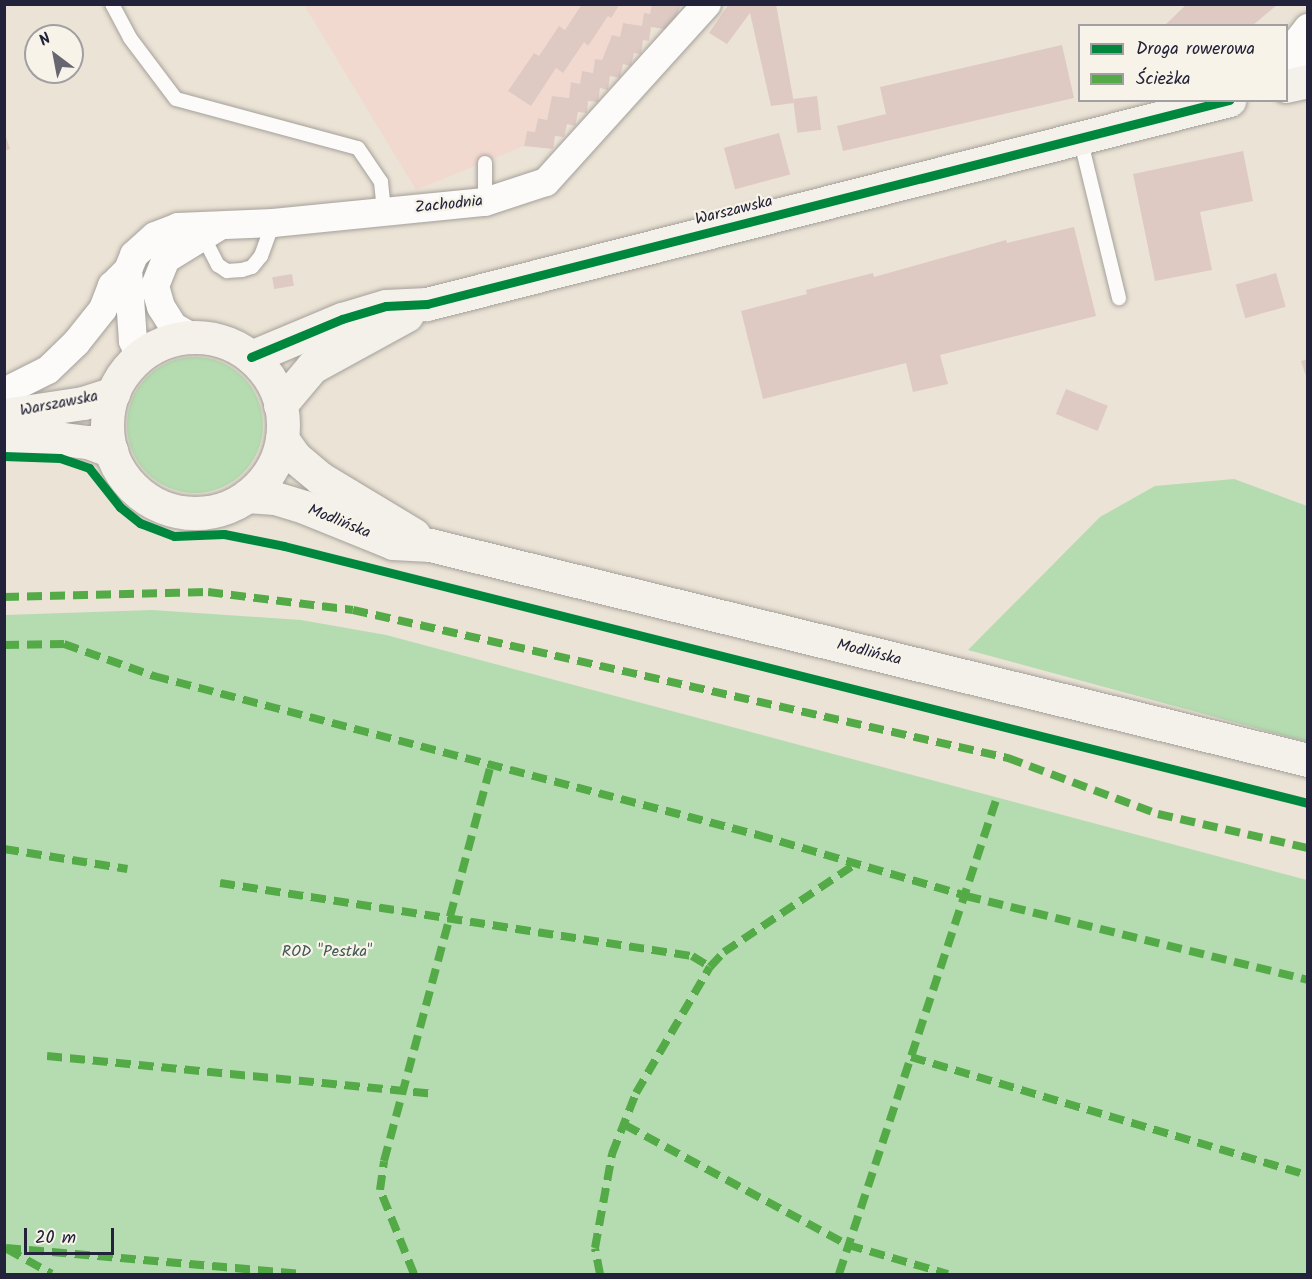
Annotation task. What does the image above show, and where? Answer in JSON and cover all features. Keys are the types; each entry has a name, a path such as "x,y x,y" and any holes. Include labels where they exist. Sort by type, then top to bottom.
{"main road":[{"name":"Warszawska","path":"251,357 342,319 386,306 427,304 1080,138 1186,107 1217,102"},
{"name":"Warszawska","path":"280,405 312,367 427,304"},
{"path":"192,337 231,345 251,357 267,374 280,405 282,439 264,480 247,496 205,513 161,507 141,495 125,479 111,451 107,414 113,393 140,356 161,344 192,337"},
{"name":"Warszawska","path":"4,415 83,403 113,393"},
{"name":"Warszawska","path":"4,438 88,442 111,451"},
{"name":"Modlińska","path":"282,439 296,458 320,478 430,545"},
{"name":"Modlińska","path":"247,496 294,504 393,543 430,545 1308,760"}],"street":[{"name":"Zachodnia","path":"4,392 48,370 90,326 103,309 112,286 128,270 134,255 154,236 178,227 211,231 486,202 546,182 707,4"},
{"path":"1288,33 1308,18"},
{"path":"1299,83 1297,42 1308,27"},
{"name":"Zachodnia","path":"192,337 173,326 161,307 155,286 166,259 211,231"},
{"path":"128,270 133,341 140,356"}],"lane":[{"path":"112,4 130,38 176,99 358,148 381,182 384,212"},
{"path":"1080,138 1119,298"},
{"path":"485,163 486,202"},
{"path":"211,231 218,265 227,271 242,270 252,267 261,256 273,223"}],"shaded area":[{"path":"304,5 652,5 650,14 644,14 642,26 623,23 620,37 612,36 602,60 595,59 593,73 582,71 580,84 571,82 569,98 552,96 547,120 538,118 535,132 527,131 524,146 416,190"}],"green space":[{"path":"195,357 221,362 243,377 258,399 263,425 258,451 243,473 221,488 195,493 169,488 147,473 132,451 127,425 132,399 147,377 169,362"},
{"path":"1234,479 1307,506 1307,742 968,650 1100,517 1155,486"},
{"name":"ROD \"Pestka\"","path":"152,610 301,620 386,635 1307,880 1307,1274 5,1274 5,615"}],"building":[{"path":"582,4 620,4 611,18 608,16 588,46 584,42 563,73 556,68 531,106 508,91 534,53 539,56 559,26 565,30"},
{"path":"652,4 681,4 671,30 651,27 649,41 643,40 641,54 634,53 631,66 623,64 620,78 610,76 608,90 600,88 598,102 588,101 587,113 578,112 575,126 567,124 564,137 555,136 553,149 524,146 527,131 535,132 538,118 547,120 552,96 569,98 571,82 580,84 582,71 593,73 595,59 602,60 612,35 620,37 623,23 642,26 644,13 650,14"},
{"path":"729,4 776,4 794,103 771,106 750,13 727,44 709,33"},
{"path":"1187,4 1278,4 1254,24 1166,24"},
{"path":"1062,45 1074,98 843,151 837,126 886,114 880,87"},
{"path":"817,96 821,130 797,133 793,99"},
{"path":"4,131 10,149 4,151"},
{"path":"779,133 790,175 735,189 724,148"},
{"path":"1243,151 1253,201 1200,212 1212,270 1155,281 1133,174"},
{"path":"1074,227 1096,316 940,355 948,384 913,392 906,363 763,399 741,311 807,294 806,290 873,273 874,277 1006,240 1007,243"},
{"path":"1276,273 1286,307 1245,318 1236,285"},
{"path":"292,274 294,286 274,289 272,277"},
{"path":"1308,359 1308,379 1307,379 1301,361"},
{"path":"1066,389 1108,406 1098,431 1056,414"}],"marked path":[{"path":"4,597 208,592 353,610 1008,758 1158,814 1308,848"},
{"path":"4,645 64,644 154,676 758,835 966,896 1308,980"},
{"path":"414,1274 380,1190 384,1161 491,764"},
{"path":"839,1274 997,797"},
{"path":"4,849 127,869"},
{"path":"600,1274 595,1248 612,1154 636,1093 710,967 724,952 857,863"},
{"path":"220,883 692,956 710,967"},
{"path":"47,1056 435,1094"},
{"path":"911,1057 1308,1175"},
{"path":"625,1125 848,1245 948,1274"},
{"path":"6,1248 302,1274"},
{"path":"7,1249 52,1274"}],"cycle path":[{"path":"251,357 342,319 386,306 427,304 1221,102"},
{"path":"4,456 60,458 89,468 120,507 140,523 174,536 224,534 284,546 1308,803"}]}
